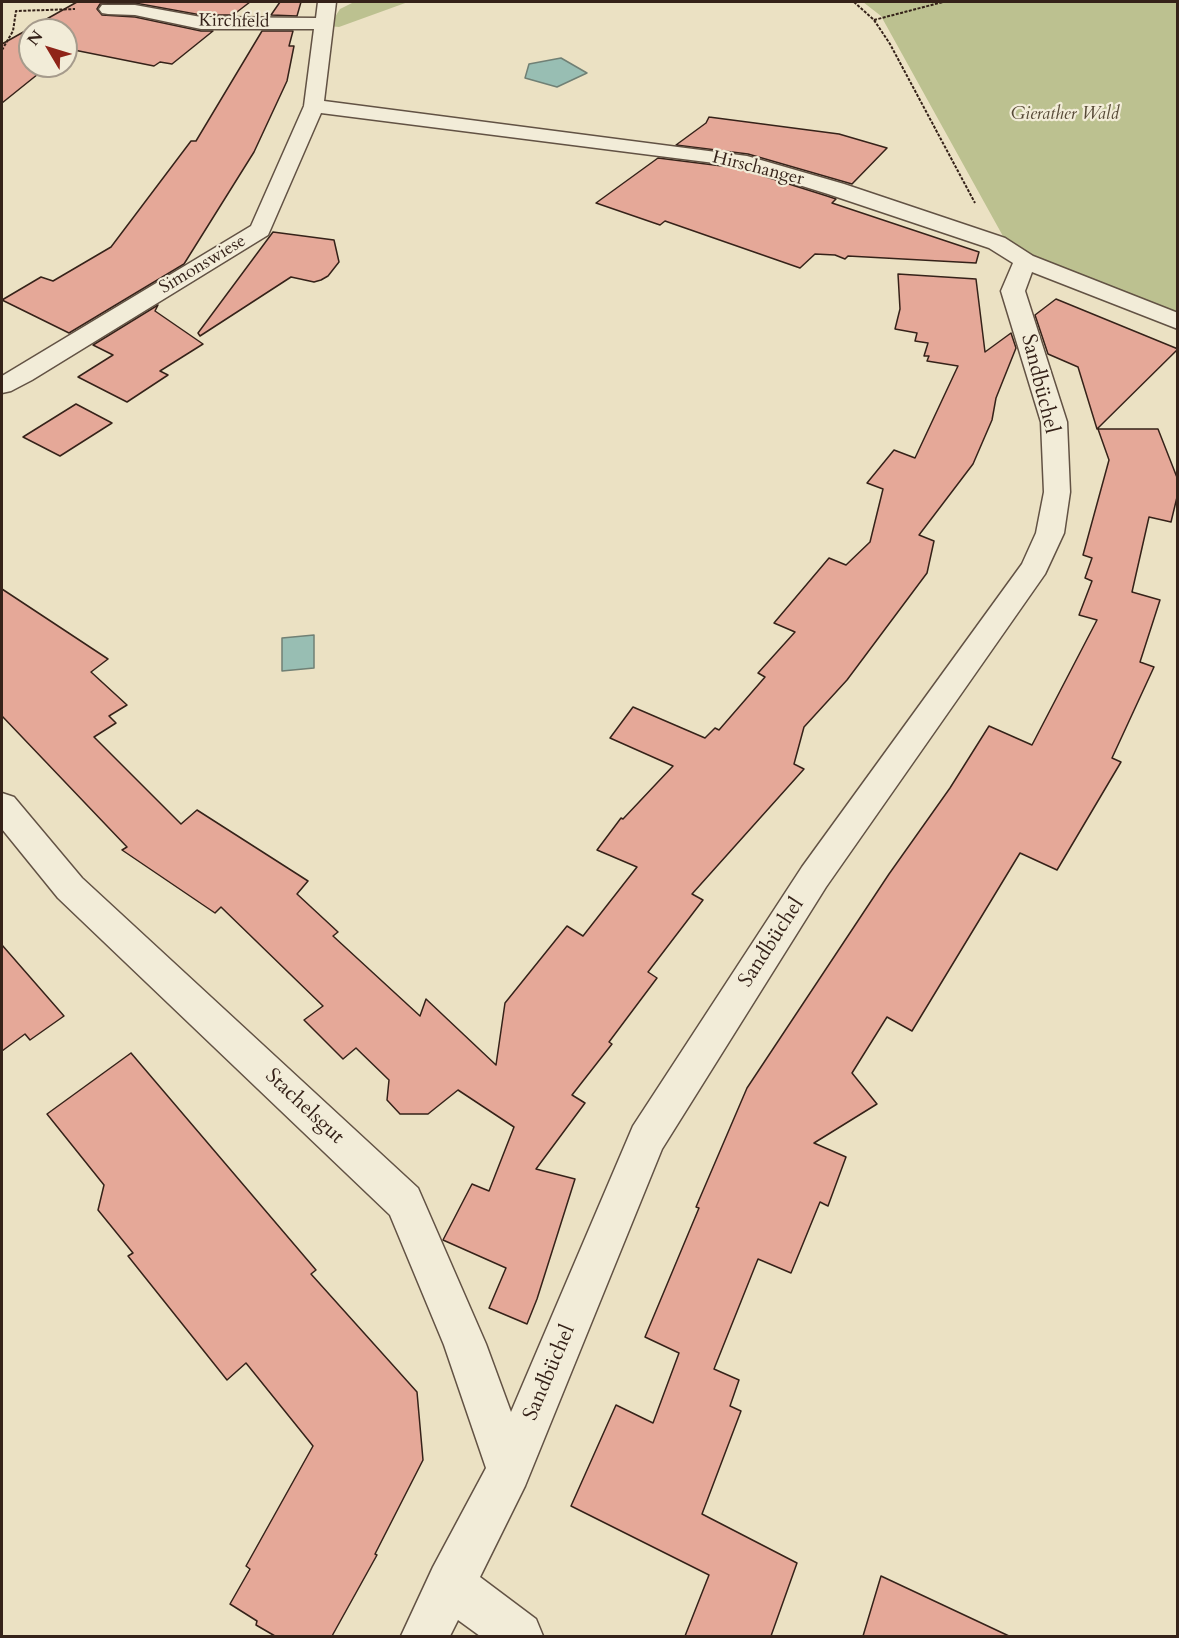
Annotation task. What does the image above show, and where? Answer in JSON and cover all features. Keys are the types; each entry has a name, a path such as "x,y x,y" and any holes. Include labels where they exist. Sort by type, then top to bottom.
{"street":[{"name":"Simonswiese","path":"2,386 260,230 314,106 327,2"},
{"name":"Kirchfeld","path":"108,9 135,10 201,24 325,24"},
{"name":"Hirschanger","path":"314,106 740,160 836,189 1011,252 1178,322"},
{"name":"Sandbüchel","path":"425,1636 509,1470 647,1139 814,877 1035,567 1050,533 1057,492 1054,422 1013,291 1011,252"},
{"name":"Stachelsgut","path":"2,806 70,888 404,1202 465,1344 509,1470"},
{"path":"450,1584 519,1636"}],"path":[{"path":"854,2 874,20 890,44 1011,252"},
{"path":"874,20 944,2"},
{"path":"2,50 13,31 16,11 108,9"}],"green space":[{"path":"354,2 408,2 339,27 329,26 340,9"},
{"name":"Gierather Wald","path":"863,2 1177,2 1177,317 1032,259 1004,238 881,16"}],"water":[{"path":"561,58 587,73 557,87 525,78 529,64"},
{"path":"314,635 314,668 282,671 282,638"}],"building":[{"path":"77,2 250,2 233,15 201,15 135,3 100,4 97,9 102,15 135,17 201,31 213,31 172,64 160,62 154,66 78,51 78,18 48,18"},
{"path":"280,2 301,2 297,16 271,15"},
{"path":"262,31 293,31 289,46 294,46 287,81 254,152 184,264 69,333 2,300 41,277 53,281 111,247 191,141 196,141"},
{"path":"18,35 18,78 33,78 2,103 2,44"},
{"path":"709,117 839,134 887,148 852,184 748,154 676,145 706,123"},
{"path":"658,158 738,168 827,196 836,199 832,203 979,252 976,263 848,256 845,259 835,255 815,254 800,268 665,221 660,225 596,203"},
{"path":"273,232 334,240 339,262 328,276 321,280 314,282 291,277 200,336 198,333"},
{"path":"898,274 976,279 985,352 1011,333 1016,348 996,398 992,420 973,464 919,535 934,541 927,573 847,680 804,727 794,764 804,769 692,894 703,900 648,972 657,978 609,1042 612,1044 572,1095 585,1103 536,1169 575,1179 527,1324 489,1308 506,1268 443,1240 472,1184 489,1191 514,1127 458,1090 428,1114 400,1114 387,1100 389,1080 356,1048 343,1059 304,1020 323,1006 221,907 215,913 122,850 127,847 2,716 2,589 108,659 91,672 127,705 109,716 116,723 94,737 181,824 197,810 308,881 297,894 338,932 333,936 420,1016 426,999 496,1065 505,1003 567,926 583,936 637,867 597,850 621,818 623,819 673,766 610,738 633,707 705,738 715,728 719,730 765,677 758,673 795,632 774,623 829,558 846,565 870,542 883,489 867,483 894,450 915,458 958,366 927,361 929,356 924,356 928,343 915,341 917,333 895,329 900,309"},
{"path":"1056,299 1178,349 1097,429 1078,367 1048,354 1035,315"},
{"path":"158,305 155,311 203,344 160,371 168,375 127,402 78,377 113,355 93,345"},
{"path":"76,404 112,423 60,456 23,437"},
{"path":"1098,429 1158,429 1178,480 1178,493 1171,522 1149,517 1132,592 1160,600 1140,662 1154,667 1112,758 1121,762 1057,870 1020,853 912,1031 887,1017 852,1073 877,1104 814,1143 846,1157 828,1206 820,1202 791,1273 758,1259 714,1369 739,1380 730,1406 741,1411 702,1514 797,1563 771,1636 685,1636 709,1575 571,1506 616,1405 653,1423 679,1353 645,1337 699,1208 696,1207 747,1088 889,874 950,788 989,726 1032,745 1097,620 1079,615 1092,581 1085,578 1092,558 1083,555 1109,460"},
{"path":"2,945 64,1016 30,1040 25,1034 2,1051"},
{"path":"131,1053 316,1270 311,1274 417,1392 423,1460 375,1554 377,1555 332,1636 275,1636 256,1625 257,1621 230,1604 250,1569 246,1566 313,1446 246,1363 227,1380 128,1256 133,1253 98,1210 104,1185 47,1114"},
{"path":"881,1576 1009,1636 863,1636"}]}
